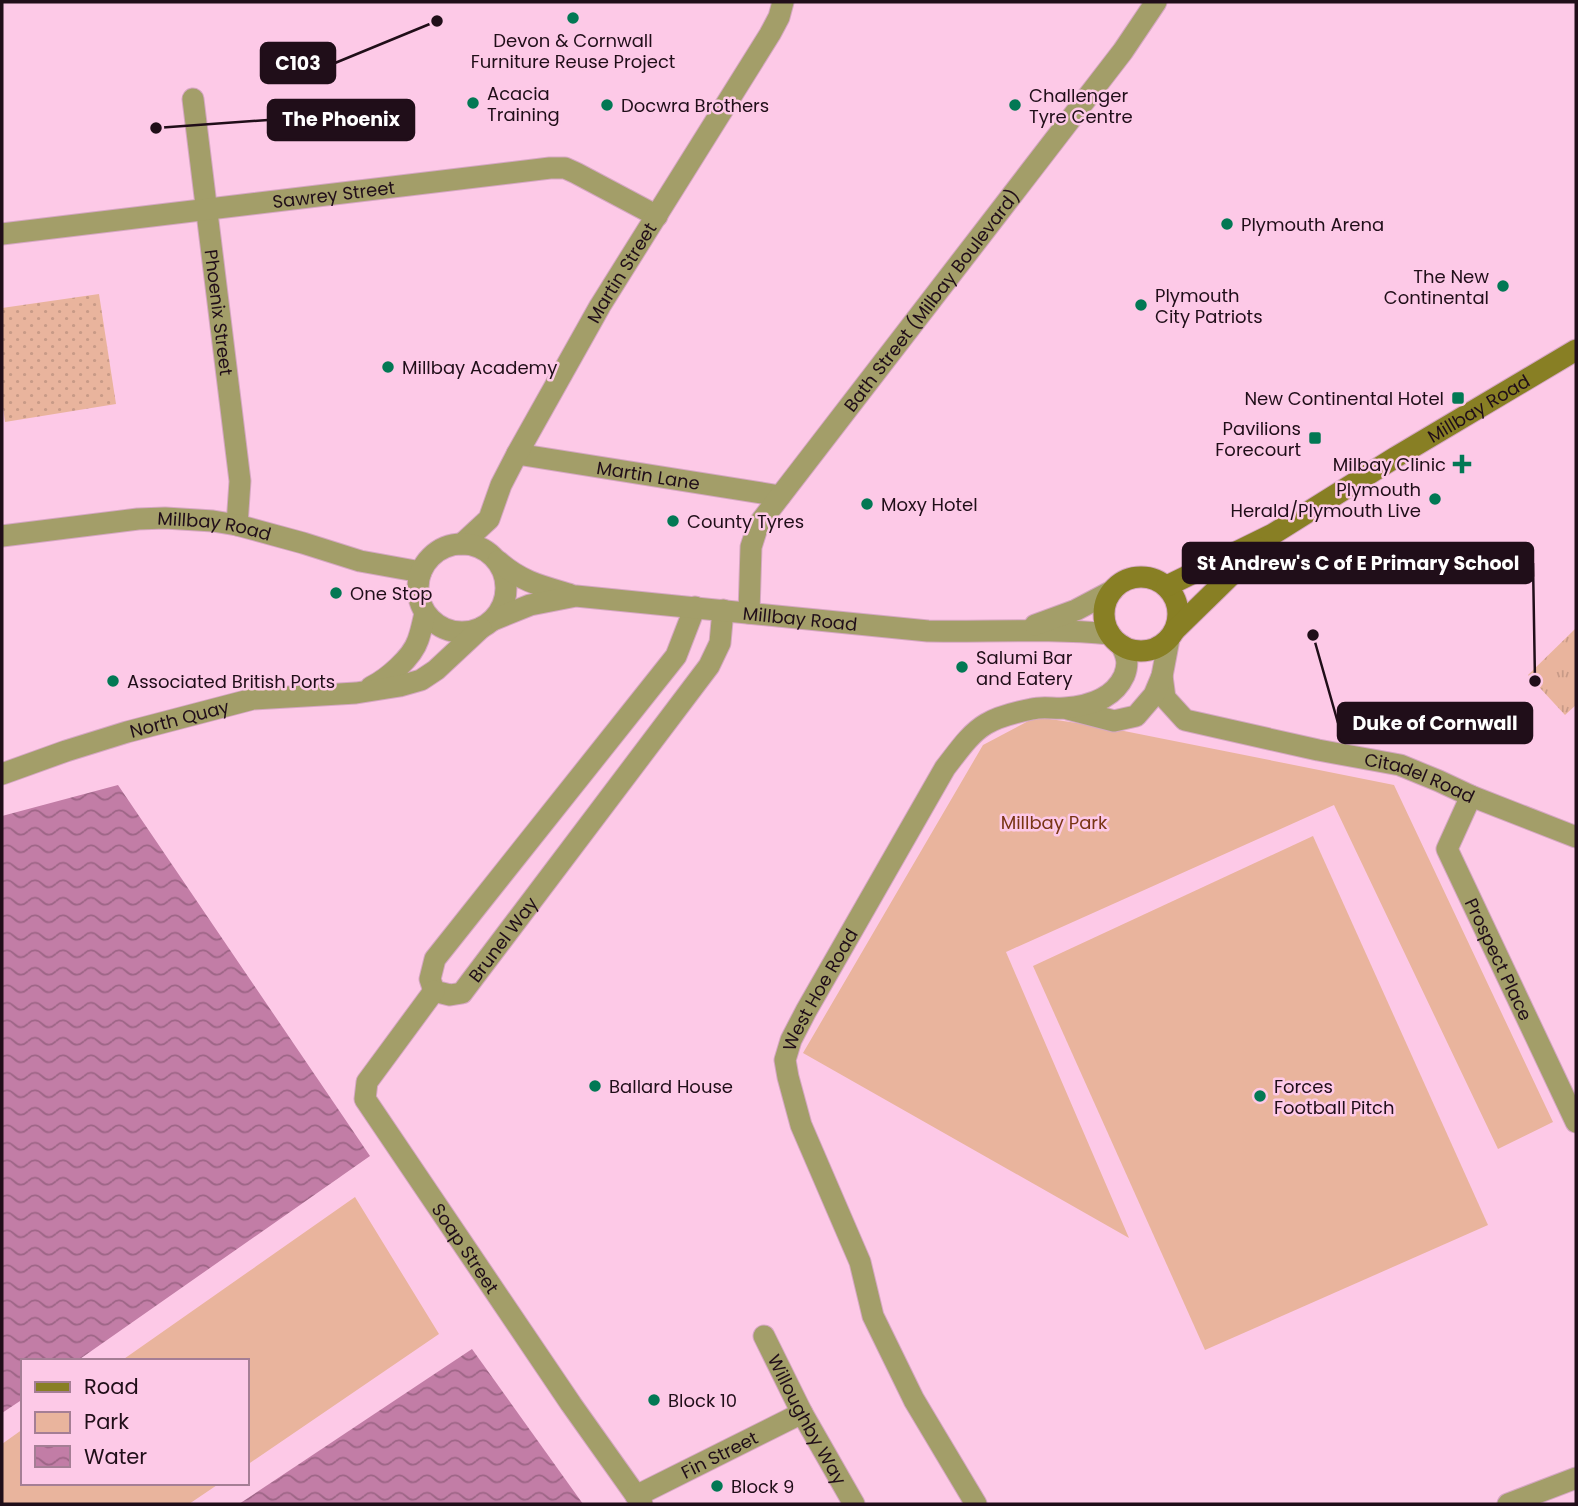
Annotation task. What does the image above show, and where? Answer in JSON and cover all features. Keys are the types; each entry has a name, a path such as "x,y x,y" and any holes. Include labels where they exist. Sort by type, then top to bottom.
{"main road":[{"name":"Millbay Road","path":"1167,586 1273,534 1576,350"},
{"name":"Millbay Road","path":"1172,635 1273,534"},
{"path":"1144,576 1167,586 1175,597 1179,612 1172,635 1159,647 1147,651 1133,650 1115,640 1104,615 1106,601 1112,591 1131,578 1144,576"}],"street":[{"name":"Martin Street","path":"461,544 489,519 501,485 517,454 600,306 770,34 783,2"},
{"name":"Bath Street (Milbay Boulevard)","path":"749,612 751,547 758,525 1123,51 1156,2"},
{"name":"Phoenix Street","path":"193,99 240,481 237,525"},
{"name":"Sawrey Street","path":"2,234 550,168 565,168 657,216"},
{"name":"Martin Lane","path":"517,454 780,496"},
{"name":"Millbay Road","path":"2,536 138,519 189,519 237,525 360,561 421,572"},
{"path":"461,544 486,551 496,560 506,584 501,610 487,624 463,632 446,630 431,620 419,600 418,586 421,572 437,552 461,544"},
{"name":"Millbay Road","path":"496,560 530,583 576,596 928,631 1023,630 1115,640"},
{"name":"Millbay Road","path":"1023,630 1076,610 1112,591"},
{"name":"Millbay Road","path":"487,624 530,605 576,596"},
{"path":"434,992 430,979 435,959 676,656 695,607"},
{"name":"Brunel Way","path":"434,992 450,995 463,993 709,666 720,643 723,610"},
{"name":"North Quay","path":"363,691 391,674 412,651 418,642 425,613"},
{"name":"North Quay","path":"2,774 139,729 253,699 363,691 421,680 487,624"},
{"name":"West Hoe Road","path":"1066,708 1114,721 1136,716 1154,695 1162,676 1172,635"},
{"name":"West Hoe Road","path":"976,1504 914,1400 873,1316 860,1262 801,1125 785,1060 790,1040 834,961 945,768 966,741 985,724 1004,716 1035,708 1066,708 1100,700 1118,688 1126,671 1128,657 1115,640"},
{"name":"Citadel Road","path":"1162,676 1165,698 1185,720 1318,750 1400,765 1576,837"},
{"name":"Prospect Place","path":"1471,796 1447,849 1576,1122"},
{"name":"Soap Street","path":"434,992 367,1082 365,1099 639,1500"},
{"name":"Willoughby Way","path":"764,1336 802,1413 854,1504"},
{"name":"Fin Street","path":"639,1500 802,1413"},
{"path":"1507,1504 1576,1478"}],"green space":[{"path":"99,294 116,404 5,422 2,400 2,308"},
{"path":"1576,628 1576,705 1565,715 1528,675"},
{"name":"Millbay Park","path":"1036,717 1104,727 1394,785 1553,1122 1498,1149 1334,805 1006,952 1129,1238 803,1053 983,745"},
{"name":"Forces Football Pitch","path":"1313,836 1488,1225 1205,1350 1033,966"},
{"path":"355,1197 439,1334 248,1464 248,1359 124,1359"},
{"path":"21,1430 21,1485 217,1485 189,1504 2,1504 2,1444"}],"water":[{"path":"118,785 370,1156 80,1359 21,1359 21,1400 2,1413 2,816"},
{"path":"472,1349 583,1504 239,1504"}],"place":[{"name":"Devon & Cornwall Furniture Reuse Project","path":"573,18"},
{"name":"C103","path":"437,21"},
{"name":"Acacia Training","path":"473,103"},
{"name":"Docwra Brothers","path":"607,105"},
{"name":"Challenger Tyre Centre","path":"1015,105"},
{"name":"The Phoenix","path":"156,128"},
{"name":"Plymouth Arena","path":"1227,224"},
{"name":"The New Continental","path":"1503,286"},
{"name":"Plymouth City Patriots","path":"1141,305"},
{"name":"Millbay Academy","path":"388,367"},
{"name":"New Continental Hotel","path":"1458,398"},
{"name":"Pavilions Forecourt","path":"1315,438"},
{"name":"Milbay Clinic","path":"1462,464"},
{"name":"Plymouth Herald/Plymouth Live","path":"1435,499"},
{"name":"Moxy Hotel","path":"867,504"},
{"name":"County Tyres","path":"673,521"},
{"name":"One Stop","path":"336,593"},
{"name":"Duke of Cornwall","path":"1313,635"},
{"name":"Salumi Bar and Eatery","path":"962,667"},
{"name":"Associated British Ports","path":"113,681"},
{"name":"St Andrew's C of E Primary School","path":"1535,681"},
{"name":"Ballard House","path":"595,1086"},
{"name":"Forces Football Pitch","path":"1260,1096"},
{"name":"Block 10","path":"654,1400"},
{"name":"Block 9","path":"717,1486"}]}
